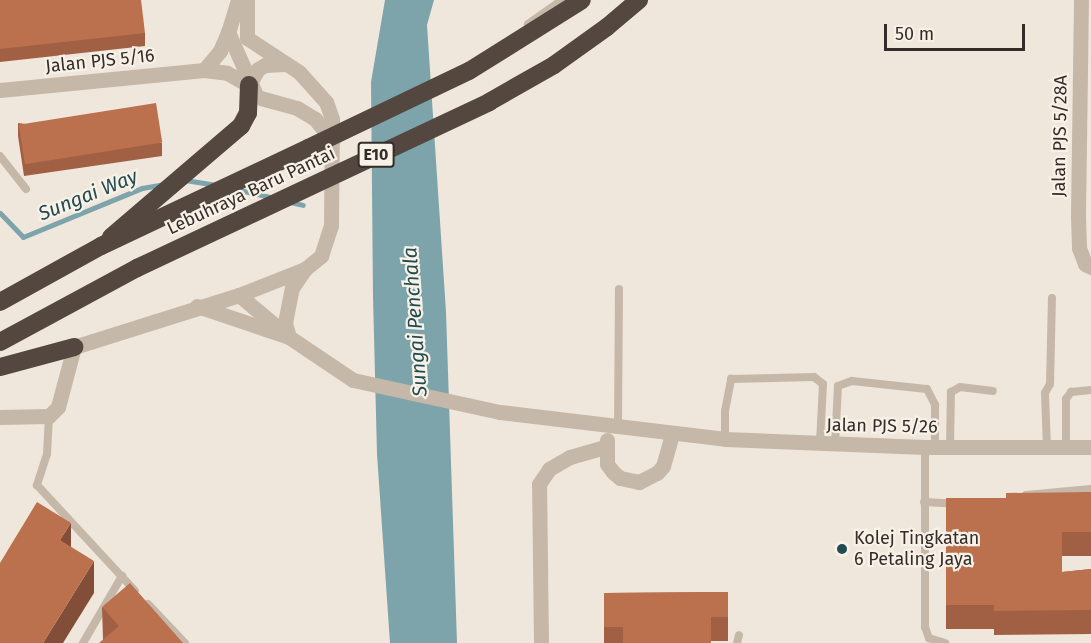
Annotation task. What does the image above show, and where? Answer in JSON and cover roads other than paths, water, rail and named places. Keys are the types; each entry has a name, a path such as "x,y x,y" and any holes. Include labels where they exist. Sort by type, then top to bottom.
{"highway":[{"name":"Lebuhraya Baru Pantai","path":"0,302 101,246 147,226 473,68 582,0"},
{"name":"Lebuhraya Baru Pantai","path":"0,342 137,268 489,102 554,65 607,27 639,0"},
{"path":"101,246 225,140 248,113 249,85"},
{"path":"0,368 74,347"}],"street":[{"path":"204,70 220,51 238,0"},
{"path":"0,417 49,416 58,407 74,347 197,306 239,295 317,262 327,244 333,141 332,119 326,102 289,64 247,38 247,0"},
{"name":"Jalan PJS 5/28A","path":"1081,0 1086,37 1079,248 1085,264 1091,267"},
{"path":"228,32 249,85"},
{"path":"249,85 258,69 265,65 289,64"},
{"name":"Jalan PJS 5/16","path":"0,90 204,70 227,73 249,85 262,100 297,108 315,119 333,141"},
{"path":"289,337 285,322 291,288 305,269"},
{"path":"239,295 289,337"},
{"path":"197,306 289,337"},
{"name":"Jalan PJS 5/26","path":"289,337 353,380 500,412 614,429 827,445 1091,447"},
{"path":"614,429 605,447 613,472 620,478 639,482 663,466 672,434"},
{"path":"541,643 539,484 549,469 570,457 605,447"}],"lane":[{"path":"473,68 562,0"},
{"path":"0,156 26,189"},
{"path":"614,429 618,289"},
{"path":"1047,448 1045,393 1050,384 1052,298"},
{"path":"725,439 731,379 814,377 823,384 827,445"},
{"path":"827,445 838,386 852,381 927,389 935,405 936,447"},
{"path":"945,643 929,638 925,627 924,502 951,392 960,387 993,391"},
{"path":"1066,447 1066,399 1071,392 1091,390"},
{"path":"49,416 46,454 37,485 185,643"},
{"path":"1011,499 1045,490 1091,489"},
{"path":"924,502 972,503"},
{"path":"83,643 122,576"}],"water":[{"name":"Sungai Penchala","path":"385,0 434,0 427,25 446,312 457,643 390,643 377,454 371,82"}],"waterway":[{"name":"Sungai Way","path":"185,180 217,185"},
{"name":"Sungai Way","path":"0,213 23,237 142,188 164,184"},
{"name":"Sungai Way","path":"235,189 273,198"},
{"name":"Sungai Way","path":"290,202 303,205"}],"place":[{"name":"Kolej Tingkatan 6 Petaling Jaya","path":"842,549"}]}
